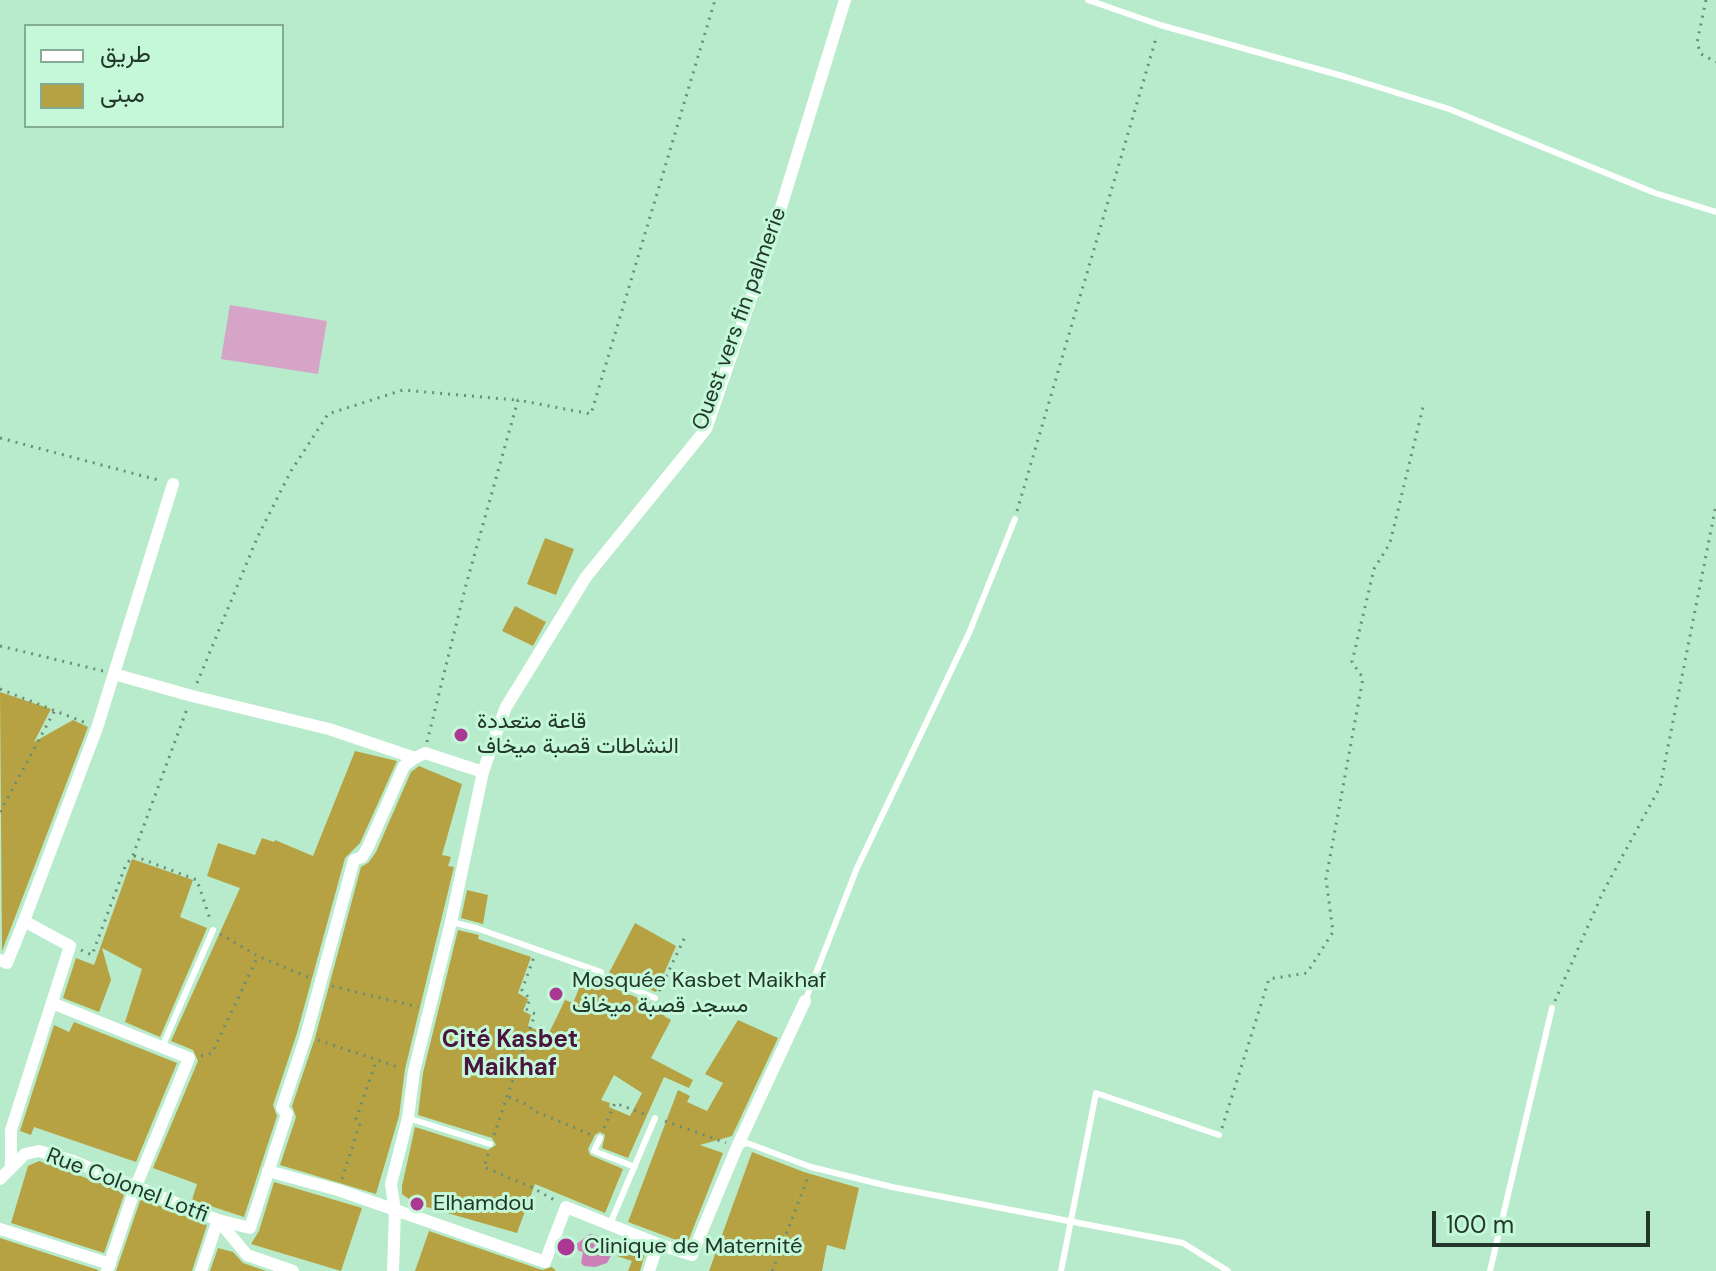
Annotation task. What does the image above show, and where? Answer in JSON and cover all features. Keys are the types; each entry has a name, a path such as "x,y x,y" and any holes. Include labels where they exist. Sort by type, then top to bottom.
{"street":[{"name":"Ouest vers fin palmerie","path":"393,1271 395,1211 391,1184 483,772 498,728 506,707 586,577 706,429 770,243 845,0"},
{"path":"0,960 7,963 97,728 173,484"},
{"path":"114,674 483,772"},
{"path":"201,1271 218,1220 250,1228 287,1114 282,1108 306,1036 354,860 362,857 368,847 404,766 420,756"},
{"path":"11,1166 11,1130 70,946 24,921"},
{"path":"268,1171 338,1190 544,1267 566,1207 692,1255 737,1147 805,1001"},
{"path":"0,1229 108,1267 136,1186 189,1058 52,1003"},
{"name":"Rue Colonel Lotfi","path":"0,1179 25,1154 39,1151 218,1220 247,1255 293,1271"},
{"path":"649,1271 658,1244"}],"lane":[{"path":"1088,0 1160,25 1449,109 1655,193 1716,212"},
{"path":"805,1001 857,868 969,633 1015,519"},
{"path":"451,922 601,972 601,976 655,998"},
{"path":"162,1047 213,930"},
{"path":"1490,1271 1552,1008"},
{"path":"1061,1271 1096,1093 1219,1135"},
{"path":"408,1118 490,1144"},
{"path":"610,1224 655,1118"},
{"path":"600,1138 594,1151 635,1167"},
{"path":"737,1147 747,1143 811,1167 892,1187 1183,1243 1228,1271"}],"path":[{"path":"70,946 92,955 192,696 258,536 291,471 328,414 403,390 518,400 591,414 715,0"},
{"path":"1706,0 1697,43 1701,54 1716,62"},
{"path":"1015,519 1160,25"},
{"path":"420,756 518,400"},
{"path":"1219,1135 1269,979 1307,973 1333,932 1326,879 1363,678 1352,662 1374,569 1390,543 1423,407"},
{"path":"0,438 173,484"},
{"path":"1552,1008 1603,892 1660,787 1716,505"},
{"path":"0,646 114,674"},
{"path":"0,689 97,728"},
{"path":"0,812 55,710"},
{"path":"133,855 197,880 213,930"},
{"path":"655,998 685,937"},
{"path":"537,950 522,990 530,999 526,1009 535,1014 484,1167 533,1188 566,1207"},
{"path":"189,1058 212,1053 258,956"},
{"path":"306,1036 369,1056 376,1062 414,1071"},
{"path":"338,1190 360,1123 356,1119 376,1062"},
{"path":"507,1096 530,1106 532,1110 600,1138 615,1103 737,1147"},
{"path":"772,1271 811,1167"}],"shaded area":[{"path":"230,305 327,321 318,374 221,359"},
{"path":"590,1234 602,1237 615,1248 607,1263 595,1267 581,1263 583,1252 575,1245"}],"building":[{"path":"545,538 574,549 556,595 527,584"},
{"path":"515,606 546,622 533,646 502,631"},
{"path":"0,692 51,709 34,742 73,720 88,727 2,951"},
{"path":"355,751 397,761 360,843 345,858 297,1033 273,1105 277,1116 244,1217 192,1200 197,1184 153,1168 198,1061 193,1050 171,1041 240,888 207,876 218,843 255,855 262,838 275,840 313,856"},
{"path":"419,766 462,784 442,855 451,857 448,866 454,867 405,1069 399,1116 376,1194 280,1165 296,1117 292,1106 315,1038 361,867 376,852 411,772"},
{"path":"132,859 193,880 180,917 207,928 160,1037 125,1022 142,969 102,948 111,980 99,1012 63,998 76,958 94,965"},
{"path":"467,890 488,895 483,924 461,918"},
{"path":"635,923 676,946 656,992 609,973"},
{"path":"458,930 479,935 478,939 531,957 518,993 528,999 523,1011 531,1015 528,1026 548,1035 565,1000 573,1003 584,976 653,1004 669,1007 664,1016 671,1020 651,1058 693,1080 689,1088 664,1077 628,1158 602,1148 605,1135 600,1132 595,1135 588,1149 590,1155 623,1169 605,1213 535,1184 517,1233 416,1204 402,1194 415,1127 488,1150 496,1145 492,1138 418,1115 423,1073","holes":["614,1075 642,1093 630,1116 601,1100"]},
{"path":"738,1020 778,1038 732,1136 700,1145 723,1153 687,1244 628,1222 678,1090 690,1096 687,1102 707,1111 723,1083 705,1074"},
{"path":"74,1022 177,1063 136,1162 34,1127 31,1135 20,1131 54,1025 69,1032"},
{"path":"752,1152 859,1188 845,1250 827,1245 822,1271 709,1271"},
{"path":"39,1161 125,1192 104,1253 11,1223 28,1166"},
{"path":"274,1182 362,1208 341,1271 251,1244 259,1231"},
{"path":"141,1198 207,1225 192,1271 116,1271"},
{"path":"429,1231 542,1270 552,1267 556,1271 415,1271"},
{"path":"0,1238 98,1270 98,1271 0,1271"},
{"path":"621,1244 645,1254 640,1271 628,1271 632,1261 617,1256"},
{"path":"218,1248 233,1252 243,1263 266,1271 210,1271"}],"place":[{"name":"قاعة متعددة النشاطات قصبة ميخاف","path":"461,735"},
{"name":"Mosquée Kasbet Maikhaf مسجد قصبة ميخاف","path":"556,994"},
{"name":"Elhamdou","path":"417,1204"},
{"name":"Clinique de Maternité","path":"566,1247"}],"district":[{"name":"Cité Kasbet Maikhaf","path":"510,1055"}]}
